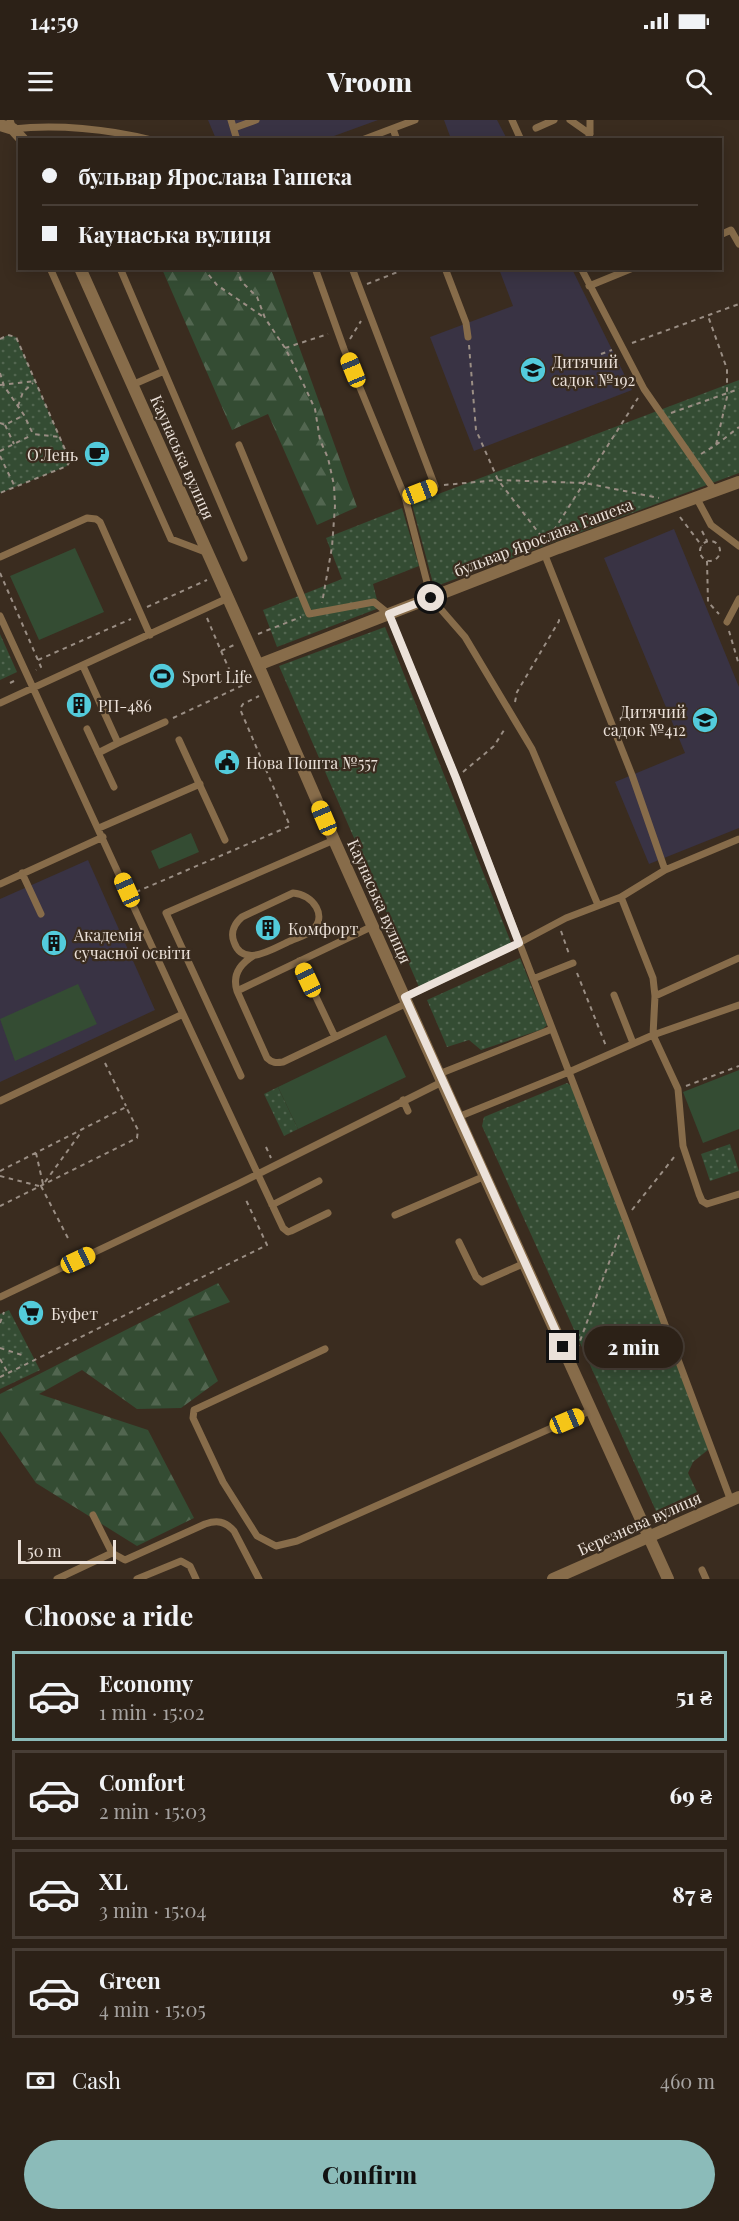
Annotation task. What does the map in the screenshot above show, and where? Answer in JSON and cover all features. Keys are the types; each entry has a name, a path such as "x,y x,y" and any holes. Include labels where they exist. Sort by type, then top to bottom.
{"street":[{"path":"0,125 12,124 22,138"},
{"name":"Каунаська вулиця","path":"81,270 247,639 440,1078 668,1579"},
{"name":"бульвар Ярослава Гашека","path":"258,665 671,506 738,484"},
{"name":"Березнева вулиця","path":"553,1579 735,1499"}],"lane":[{"path":"231,120 236,138"},
{"path":"234,128 256,120"},
{"path":"368,138 415,120"},
{"path":"512,120 520,138"},
{"path":"536,128 554,120"},
{"path":"570,120 588,137"},
{"path":"588,137 590,120"},
{"path":"12,124 135,135 144,138"},
{"path":"393,129 396,138"},
{"path":"722,234 731,230 739,244"},
{"path":"51,270 171,539 208,554"},
{"path":"121,270 244,558"},
{"path":"316,270 344,349 405,497 431,598 465,637 532,749 598,905"},
{"path":"353,270 435,486 405,497"},
{"path":"446,270 466,323 468,336"},
{"path":"582,270 644,389 715,490"},
{"path":"589,286 628,270"},
{"path":"132,385 164,371"},
{"path":"239,445 309,614 374,602 389,614 456,778 735,1499"},
{"path":"696,497 711,525 739,546"},
{"path":"0,557 87,518 96,519 100,522 150,635"},
{"path":"544,554 632,775 664,870"},
{"path":"0,703 228,598"},
{"path":"727,622 739,599"},
{"path":"0,616 283,1228 288,1232 328,1213"},
{"path":"83,666 118,743"},
{"path":"98,753 165,722"},
{"path":"87,729 114,787"},
{"path":"179,740 225,840"},
{"path":"99,828 200,784"},
{"path":"0,884 103,837"},
{"path":"253,956 246,954 236,946 232,934 237,921 293,893 307,896 312,900 318,912 318,919 311,931 244,962 239,968 235,982 264,1054 271,1062 283,1062 558,922 621,897 664,870 739,839"},
{"path":"241,1076 166,913 334,840"},
{"path":"22,873 41,914"},
{"path":"621,897 653,978 655,996 653,1035 678,1089 683,1146 702,1201 707,1204 715,1203 739,1194"},
{"path":"237,990 373,926"},
{"path":"655,996 739,958"},
{"path":"299,961 335,1037"},
{"path":"533,979 573,963"},
{"path":"614,995 633,1043"},
{"path":"458,1117 653,1035 739,1005"},
{"path":"0,1101 183,1014"},
{"path":"0,1297 258,1174 403,1100 440,1078 552,1029"},
{"path":"403,1100 408,1111"},
{"path":"395,1215 485,1176"},
{"path":"272,1205 319,1181"},
{"path":"459,1242 476,1277 482,1282 525,1263"},
{"path":"326,1349 194,1410 193,1418 223,1482 257,1536 276,1546 297,1541 592,1410"},
{"path":"93,1515 112,1553 125,1560 205,1524 221,1521 234,1531 260,1579"},
{"path":"57,1579 112,1553"},
{"path":"137,1579 181,1561 190,1566 196,1579"},
{"path":"702,1570 706,1579"}],"path":[{"path":"206,270 217,285 265,318"},
{"path":"238,270 241,281 257,297 265,318 285,348 315,409 320,440 328,458 334,485 335,506 332,547 321,612"},
{"path":"359,288 403,270"},
{"path":"601,354 739,304"},
{"path":"344,349 367,311"},
{"path":"708,316 727,369 727,393 716,445"},
{"path":"285,348 338,331"},
{"path":"0,339 8,335 16,337 69,458 69,463 0,494"},
{"path":"468,336 476,430 498,480 546,543 644,389"},
{"path":"0,373 2,386 24,415 33,434"},
{"path":"2,386 36,381"},
{"path":"18,406 23,392 36,381"},
{"path":"663,416 739,389"},
{"path":"5,425 24,415"},
{"path":"0,423 5,425 14,445"},
{"path":"693,459 739,427"},
{"path":"0,451 33,434 60,437"},
{"path":"0,456 15,487"},
{"path":"435,486 498,480 585,483 660,498"},
{"path":"671,506 702,546"},
{"path":"709,541 716,543 720,550 717,558 711,561 704,559 700,552 702,546 709,541"},
{"path":"0,573 41,667 10,683"},
{"path":"38,660 141,615 146,608 208,580"},
{"path":"456,778 494,746 512,718 517,692 558,621 560,598"},
{"path":"221,651 309,614"},
{"path":"207,618 230,671"},
{"path":"165,722 252,680"},
{"path":"134,893 290,826 240,709 243,704 259,696"},
{"path":"558,922 609,1054"},
{"path":"0,1206 136,1138 138,1130 105,1063"},
{"path":"678,1089 739,1066"},
{"path":"0,1171 126,1107"},
{"path":"41,1185 84,1129"},
{"path":"577,1349 626,1218 683,1146"},
{"path":"36,1153 41,1185 70,1242"},
{"path":"0,1176 41,1185"},
{"path":"0,1377 267,1245 246,1200"},
{"path":"0,1323 4,1312"},
{"path":"0,1348 25,1356"},
{"path":"0,1359 8,1373"}],"shaded area":[{"path":"208,120 378,120 328,138 216,138"},
{"path":"444,120 497,120 506,138 451,138"},
{"name":"Дитячий садок №192","path":"499,270 572,270 632,390 474,451 430,337 513,306"},
{"name":"Дитячий садок №412","path":"674,529 739,687 739,828 649,864 615,782 685,753 604,558"},
{"path":"88,860 155,1010 0,1082 0,899"}],"green space":[{"path":"162,270 271,270 357,507 317,525 268,414 232,430"},
{"path":"8,335 16,337 70,461 67,466 0,493 0,339"},
{"path":"739,380 739,473 434,587 412,504"},
{"path":"402,508 419,566 373,584 379,608 277,647 263,610 342,579 326,538"},
{"path":"75,548 104,612 39,640 10,576"},
{"path":"385,627 512,945 419,987 279,666"},
{"path":"0,634 17,672 0,680"},
{"path":"191,833 199,852 159,869 151,851"},
{"path":"520,958 547,1025 543,1029 481,1050 469,1040 447,1047 427,1000"},
{"path":"78,984 97,1024 15,1061 0,1019"},
{"path":"386,1035 406,1077 298,1129 278,1087"},
{"path":"739,1070 739,1129 703,1143 683,1092"},
{"path":"567,1083 573,1087 709,1449 693,1462 688,1473 697,1492 656,1511 482,1126 484,1117"},
{"path":"278,1087 298,1129 284,1136 264,1094"},
{"path":"730,1144 739,1171 710,1181 701,1154"},
{"path":"218,1283 230,1302 188,1319 218,1381 181,1408 137,1409 82,1370 39,1394 148,1430 194,1518 137,1546 36,1483 0,1431 0,1394"},
{"path":"9,1310 40,1370 0,1389 0,1314"}],"place":[{"name":"Дитячий садок №192","path":"533,370"},
{"name":"О'Лень","path":"97,454"},
{"name":"Sport Life","path":"162,676"},
{"name":"РП-486","path":"79,705"},
{"name":"Дитячий садок №412","path":"705,720"},
{"name":"Нова Пошта №557","path":"227,762"},
{"name":"Комфорт","path":"268,928"},
{"name":"Академія сучасної освіти","path":"54,943"},
{"name":"Буфет","path":"31,1313"}],"route":[{"path":"431,598 389,614 456,778 519,943 405,997 563,1347"}]}
